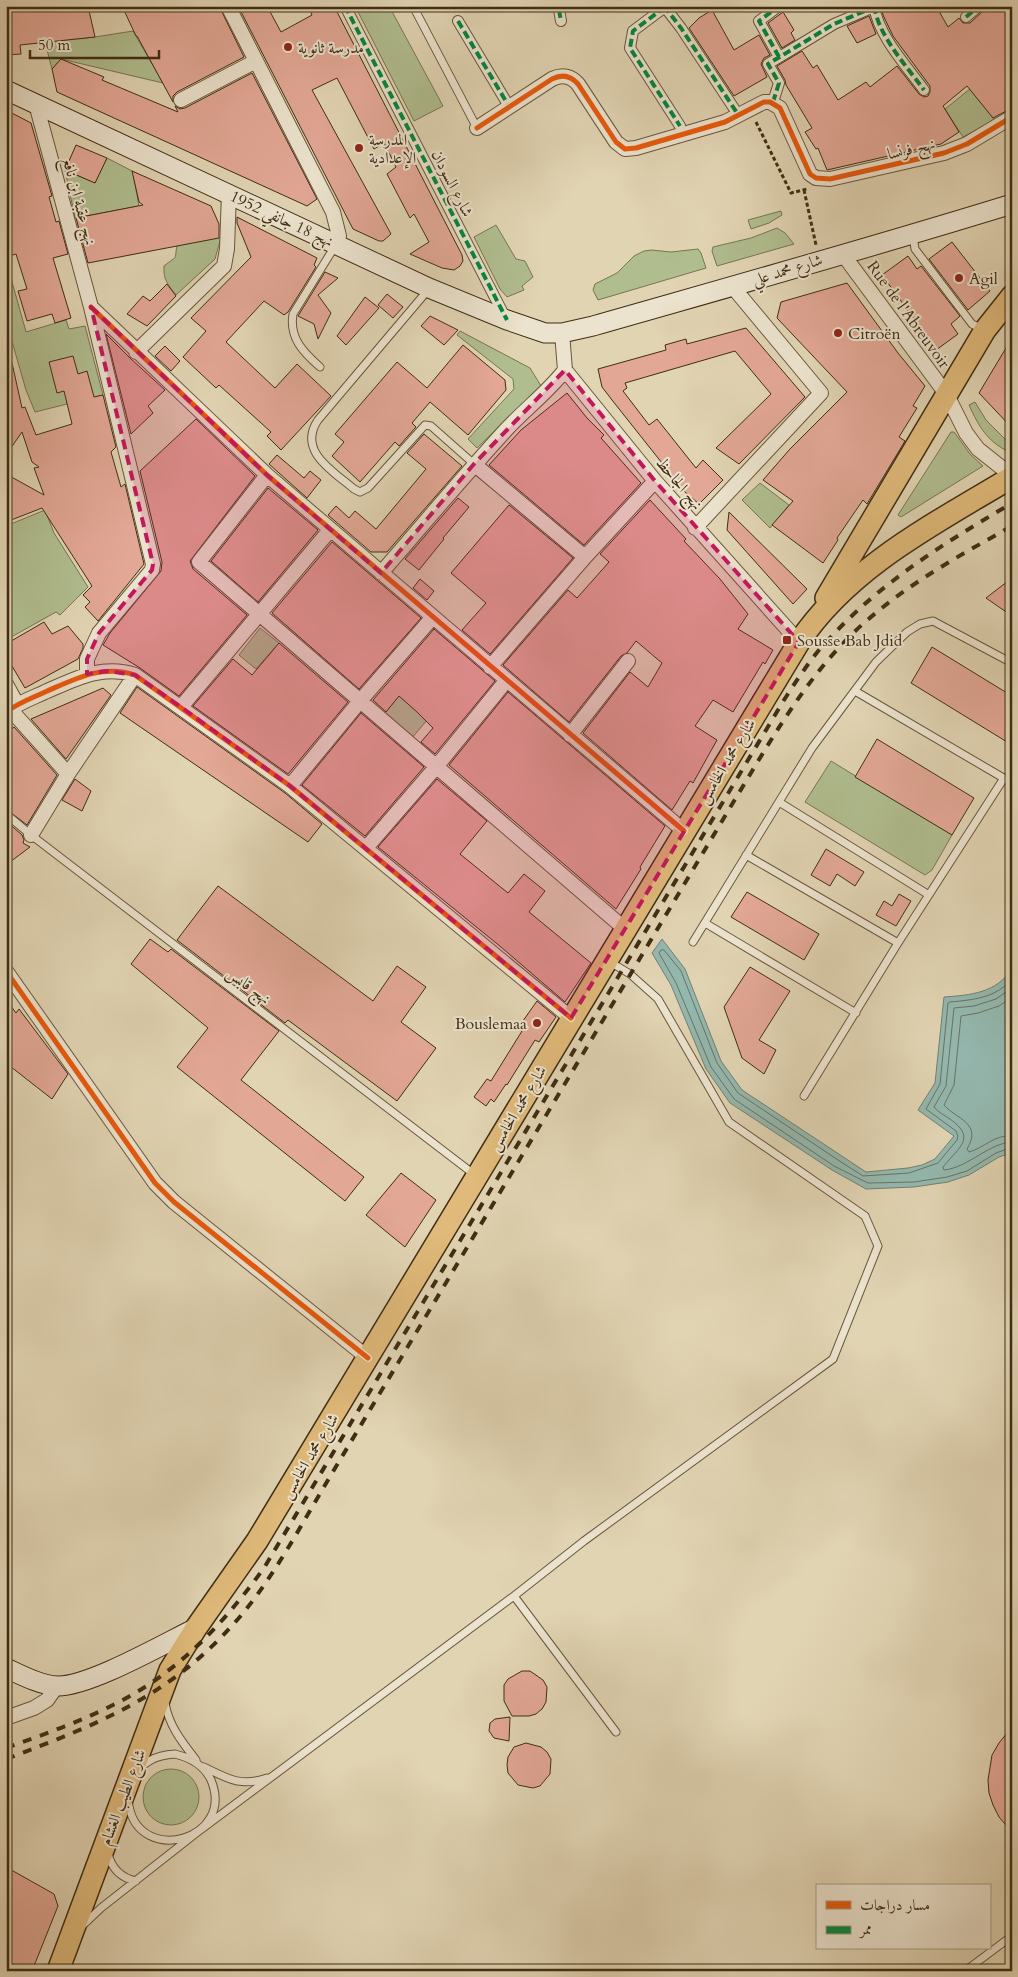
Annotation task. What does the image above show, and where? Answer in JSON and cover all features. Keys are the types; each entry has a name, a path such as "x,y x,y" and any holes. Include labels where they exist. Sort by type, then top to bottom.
{"main road":[{"name":"نهج 18 جانفي 1952","path":"6,90 228,192 429,288 507,320 545,333 562,333"},
{"name":"شارع محمد علي","path":"562,333 593,326 1012,204"},
{"path":"812,622 985,330 1012,296"},
{"name":"شارع محمد الخامس","path":"6,1668 26,1678 57,1686 82,1682 196,1628 257,1541 606,960 812,622 865,571 899,546 1012,477"},
{"name":"شارع الطيب الغشام","path":"58,1971 105,1840 152,1720 162,1688 170,1670 196,1628"}],"street":[{"path":"228,6 332,212 339,236 337,244"},
{"name":"شارع السودان","path":"345,6 507,320"},
{"path":"779,6 759,21 779,57"},
{"path":"773,102 778,83 768,64 834,24 874,6 875,14 886,38 924,90"},
{"path":"966,16 979,6"},
{"path":"680,126 630,48 633,31 665,7 744,113"},
{"path":"560,8 560,21"},
{"path":"458,20 510,108"},
{"path":"181,100 256,61"},
{"path":"477,128 552,79 563,76 569,77 578,84 616,142 625,149 631,150 726,122 764,102 773,102 780,108 813,176"},
{"name":"نهج عقبة ابن نافع","path":"36,104 90,307 153,564 152,570 99,633 87,658 87,674"},
{"name":"نهج فرنسا","path":"813,176 830,180 944,153 967,144 1012,117"},
{"path":"136,352 224,266 227,249 228,192"},
{"name":"Rue de l'Abreuvoir","path":"842,253 947,395 966,433 978,449 1002,468 1012,469"},
{"path":"695,528 821,392 732,286"},
{"path":"90,307 267,475 490,668 684,831"},
{"path":"381,573 474,464 513,422 551,387 565,370 562,333"},
{"name":"نهج الجاحظ","path":"565,370 695,528 799,642"},
{"path":"474,464 585,557"},
{"path":"267,475 199,562 258,615 625,929"},
{"path":"490,668 585,557 655,481"},
{"path":"181,707 330,530"},
{"path":"290,786 432,618"},
{"path":"570,734 628,661"},
{"path":"11,708 87,674 107,670 123,671 134,675 290,786 571,1018"},
{"path":"31,835 68,774 134,675"},
{"path":"366,848 436,767 506,681"},
{"path":"6,684 11,708 68,774"},
{"path":"6,971 155,1183 174,1202 368,1358"},
{"path":"6,1718 34,1708 47,1700 57,1686"}],"lane":[{"path":"413,6 477,128"},
{"path":"912,234 916,249 972,324 985,330"},
{"path":"320,367 302,350 297,342 292,322 293,314 337,244"},
{"path":"429,288 318,420 313,427 312,445 315,453 321,460 360,492 368,488 425,425 431,426 474,464"},
{"path":"693,942 812,748 876,662 907,632 920,624 933,622 1012,663"},
{"path":"855,691 1012,783"},
{"path":"804,1096 898,943 1004,778"},
{"path":"779,802 929,895"},
{"name":"نهج قابس","path":"6,814 477,1176"},
{"path":"746,855 898,943"},
{"path":"704,923 856,1013"},
{"path":"274,1776 255,1782 242,1783 220,1775 188,1758 175,1754 162,1755 150,1760 129,1779 129,1806 134,1820 143,1830 155,1838 168,1841 182,1840 194,1834 274,1776 514,1596 584,1541 833,1359 878,1246 866,1216 729,1122 658,999 630,974 606,960"},
{"path":"514,1596 616,1732"},
{"path":"71,1937 101,1908 205,1825 212,1813 215,1800 213,1787 208,1775 178,1736 166,1714 162,1688"},
{"path":"105,1840 110,1862 118,1873 126,1879 136,1881"},
{"path":"965,1971 1012,1936"}],"path":[{"path":"744,113 791,193 812,187 813,176"},
{"path":"804,189 812,230"}],"highlighted area":[{"path":"91,307 267,475 381,573 474,464 565,370 655,481 799,642 571,1018 290,786 181,707 135,675 107,671 87,674 87,659 99,633 152,570 153,564"}],"green space":[{"path":"355,6 389,6 443,106 414,121"},
{"path":"133,31 163,83 61,59 52,69 45,42"},
{"path":"970,89 995,120 963,137 945,109"},
{"path":"107,158 138,174 134,179 139,206 75,218 65,170 95,183"},
{"path":"781,211 782,215 769,223 751,229 748,220"},
{"path":"496,225 516,259 525,261 533,277 522,286 524,290 507,297 500,289 474,237"},
{"path":"777,228 785,233 794,244 717,266 712,251 713,247 751,238"},
{"path":"221,237 215,259 176,295 164,275 164,266 175,257 177,245"},
{"path":"698,249 706,268 598,300 593,290 595,284 617,273 634,256 644,251 671,252"},
{"path":"11,278 26,332 66,320 69,329 85,326 103,395 35,412 26,390 9,331 6,328 6,279"},
{"path":"460,331 530,368 541,386 477,448 468,439 514,389 513,379 457,335"},
{"path":"975,402 986,420 1012,446 1009,452 1001,448 984,433 969,405"},
{"path":"951,432 954,432 970,454 983,466 901,517 898,515"},
{"path":"760,483 789,505 770,528 742,500"},
{"path":"45,510 54,533 88,587 60,615 56,612 6,640 6,526"},
{"path":"260,628 279,643 256,669 239,655"},
{"path":"399,696 427,720 412,738 384,714"},
{"path":"831,761 952,835 932,870 925,875 805,802"},
{"path":"165,1769 177,1769 187,1773 195,1781 199,1797 195,1813 187,1821 177,1825 165,1825 155,1821 147,1813 143,1803 143,1791 147,1781 155,1773"}],"water":[{"path":"662,939 685,969 721,1061 742,1090 866,1172 922,1165 935,1159 954,1136 918,1110 935,1083 944,997 973,994 991,988 1006,977 1012,969 1012,1155 1008,1154 999,1157 969,1175 948,1182 914,1187 866,1189 832,1170 730,1103 706,1069 671,985 652,953"}],"building":[{"path":"6,6 88,6 95,37 20,45 21,54 6,55"},
{"path":"122,6 219,6 244,57 177,92 173,96 173,102 136,36"},
{"name":"المدرسة الإعدادية","path":"238,6 267,6 281,32 312,15 308,6 334,6 462,255 463,261 460,266 454,270 442,268 410,254 429,242 414,214 410,218 387,174 396,167 384,143 374,149 337,78 312,90 391,234 383,241 379,241 353,229"},
{"path":"936,6 948,27 959,18 963,23 970,23 986,6 1012,6 1012,108 993,118 967,86 943,106 959,132 941,144 827,170 818,148 816,149 805,132 812,128 786,85 777,66 802,51 813,68 817,65 838,100 866,82 870,87 897,66 919,94 924,97 928,96 930,86 893,36 883,15 881,7"},
{"path":"712,10 734,50 759,35 770,55 764,58 761,64 767,77 734,96 689,28 699,18"},
{"path":"783,12 794,30 791,33 795,40 782,48 768,23"},
{"path":"869,16 876,34 857,43 847,26"},
{"path":"61,59 104,77 102,80 178,112 175,106 180,109 185,108 252,73 317,199 307,206 57,92 52,69"},
{"path":"6,110 31,123 52,196 49,197 56,222 59,221 68,254 53,258 71,318 55,323 52,314 27,321 18,291 27,289 16,254 6,257"},
{"path":"76,145 107,158 95,183 65,170"},
{"path":"132,171 211,206 219,224 219,238 88,263 76,218 143,205 139,202"},
{"path":"237,217 317,258 314,265 316,267 288,312 284,315 264,301 226,342 275,388 297,364 331,396 281,450 267,436 271,432 219,385 216,388 183,357 206,331 191,318 251,257 237,223"},
{"path":"952,242 990,291 968,310 929,259"},
{"path":"908,256 917,269 921,266 960,316 951,324 958,334 936,350 927,338 925,339 915,324 917,323 882,275"},
{"path":"325,272 338,278 318,295 331,313 318,339 314,324 298,316"},
{"path":"847,283 898,353 925,386 913,406 917,408 899,437 905,441 867,504 863,500 837,538 838,540 823,563 772,525 793,501 763,480 790,449 847,392 777,318 781,302"},
{"path":"167,284 176,296 147,326 127,314 143,296 150,301"},
{"path":"387,294 403,307 393,318 378,305"},
{"path":"365,297 379,308 346,345 337,336"},
{"path":"430,316 458,330 444,345 421,326"},
{"path":"746,328 805,397 739,464 716,448 771,394 735,351 625,383 627,388 623,391 649,425 657,419 696,468 703,460 723,480 699,504 685,492 602,387 598,369 666,350 665,345 686,339 687,344"},
{"path":"106,334 165,390 148,406 153,413 131,434"},
{"path":"1012,338 1012,428 979,393"},
{"path":"463,345 505,380 506,390 468,435 430,402 412,423 416,427 399,446 395,442 360,482 332,456 344,442 335,434 397,362 427,388"},
{"path":"165,346 180,361 171,371 155,356"},
{"path":"73,356 78,374 87,371 94,397 103,395 116,447 111,452 121,487 125,484 144,564 98,621 85,607 90,602 83,595 92,586 42,508 6,522 6,474 44,495 34,468 39,467 32,462 22,432 6,455 6,364 12,363 22,408 25,407 36,435 72,424 64,391 57,393 49,362"},
{"path":"567,393 587,418 604,435 601,438 641,483 584,545 489,465 521,430"},
{"path":"196,419 255,476 190,561 193,569 247,615 179,696 140,668 103,645 110,633 161,571 162,562 140,471"},
{"path":"424,434 462,466 387,552 371,552 328,515 336,506 349,518 355,511 376,529 426,469 407,453"},
{"path":"277,455 304,478 310,471 321,480 307,498 269,464"},
{"path":"268,488 318,530 258,602 211,561"},
{"path":"458,498 469,507 419,570 405,559"},
{"path":"650,500 686,539 684,541 720,579 748,614 738,629 773,650 765,664 763,662 733,712 713,700 695,726 717,740 693,783 690,781 672,810 583,733 630,672 648,687 662,663 636,641 627,653 621,656 569,722 503,665 568,590 577,598 609,562 600,554"},
{"path":"509,505 573,558 490,654 462,630 486,603 451,573"},
{"path":"729,512 807,589 793,604 727,530"},
{"path":"332,542 421,618 359,689 272,613"},
{"path":"1012,578 1012,616 986,598"},
{"path":"420,579 434,591 427,600 413,588"},
{"path":"44,622 52,634 68,626 83,644 83,648 78,659 25,688 6,656 6,644"},
{"path":"434,629 495,681 435,754 421,742 433,728 399,696 386,712 373,700"},
{"path":"279,643 348,702 288,774 193,706 233,659 252,675"},
{"path":"932,647 1012,696 1012,745 911,683"},
{"path":"137,687 285,793 322,824 308,842 120,713"},
{"path":"103,688 111,695 66,759 31,719"},
{"path":"508,692 665,826 616,909 449,765"},
{"path":"361,713 424,767 365,836 302,785"},
{"path":"14,727 57,775 27,825 6,809 6,734"},
{"path":"877,739 974,798 952,835 855,777"},
{"path":"75,779 91,791 82,811 62,800"},
{"path":"437,779 487,821 460,854 508,893 524,874 545,891 529,912 591,963 565,1002 501,947 378,847"},
{"path":"6,821 22,835 23,843 30,847 6,865"},
{"path":"826,849 864,872 855,886 837,874 830,886 811,875"},
{"path":"218,886 373,1001 397,966 426,987 401,1022 436,1048 397,1101 288,1020 285,1023 177,940"},
{"path":"747,892 819,934 804,960 731,917"},
{"path":"899,894 911,901 896,926 876,915 884,901 892,906"},
{"path":"150,939 168,952 171,949 279,1031 241,1080 364,1177 345,1201 177,1067 208,1028 131,964"},
{"path":"750,967 790,991 759,1040 776,1050 764,1074 742,1058 724,1007"},
{"path":"6,999 16,1013 19,1009 68,1074 52,1099 6,1063"},
{"path":"537,1001 556,1017 539,1042 535,1040 494,1102 491,1099 486,1106 474,1097 487,1079 491,1081 522,1031 518,1028"},
{"path":"401,1173 436,1200 405,1247 366,1215"},
{"path":"522,1671 530,1671 543,1680 547,1687 546,1702 536,1714 512,1716 504,1701 504,1685 508,1679"},
{"path":"510,1717 509,1741 494,1738 489,1731 490,1723 495,1719"},
{"path":"1012,1727 1012,1832 999,1817 993,1805 989,1793 988,1780 992,1755"},
{"path":"526,1743 541,1747 551,1759 550,1774 540,1786 533,1788 518,1785 508,1773 508,1757 514,1747"},
{"path":"6,1867 54,1894 58,1906 32,1971 25,1971 6,1961"}],"railway":[{"path":"6,1748 85,1718 150,1684 204,1640 250,1587 264,1568 784,700 805,668 841,627 886,587 933,552 1012,503"},
{"path":"6,1759 103,1720 132,1705 160,1688 187,1668 213,1646 238,1619 264,1585 287,1549 731,806 796,702 833,654 877,612 926,577 1012,526"}],"marked path":[{"path":"345,6 507,320"},
{"path":"556,6 559,10 564,6"},
{"path":"664,6 681,28 739,116"},
{"path":"779,6 759,21 779,57"},
{"path":"874,6 881,29 887,40 924,90"},
{"path":"966,17 979,6"},
{"path":"665,7 633,31 630,48 680,126"},
{"path":"773,102 779,83 768,64 834,24 874,7"},
{"path":"559,10 561,21"},
{"path":"458,21 510,108"}],"cycle path":[{"path":"477,128 552,79 563,76 572,79 578,84 616,142 625,149 636,148 725,122 764,102 770,102 780,108 810,174 816,178 830,179 944,153 967,144 1012,117"},
{"path":"91,307 267,475 684,831"},
{"path":"6,712 67,682 89,674 111,671 135,675 290,786 571,1018"},
{"path":"6,971 155,1183 174,1202 368,1358"}],"place":[{"name":"مدرسة ثانوية","path":"288,47"},
{"name":"المدرسة الإعدادية","path":"359,148"},
{"name":"Agil","path":"959,278"},
{"name":"Citroën","path":"838,333"},
{"name":"Sousse Bab Jdid","path":"787,640"},
{"name":"Bouslemaa","path":"537,1023"}]}
